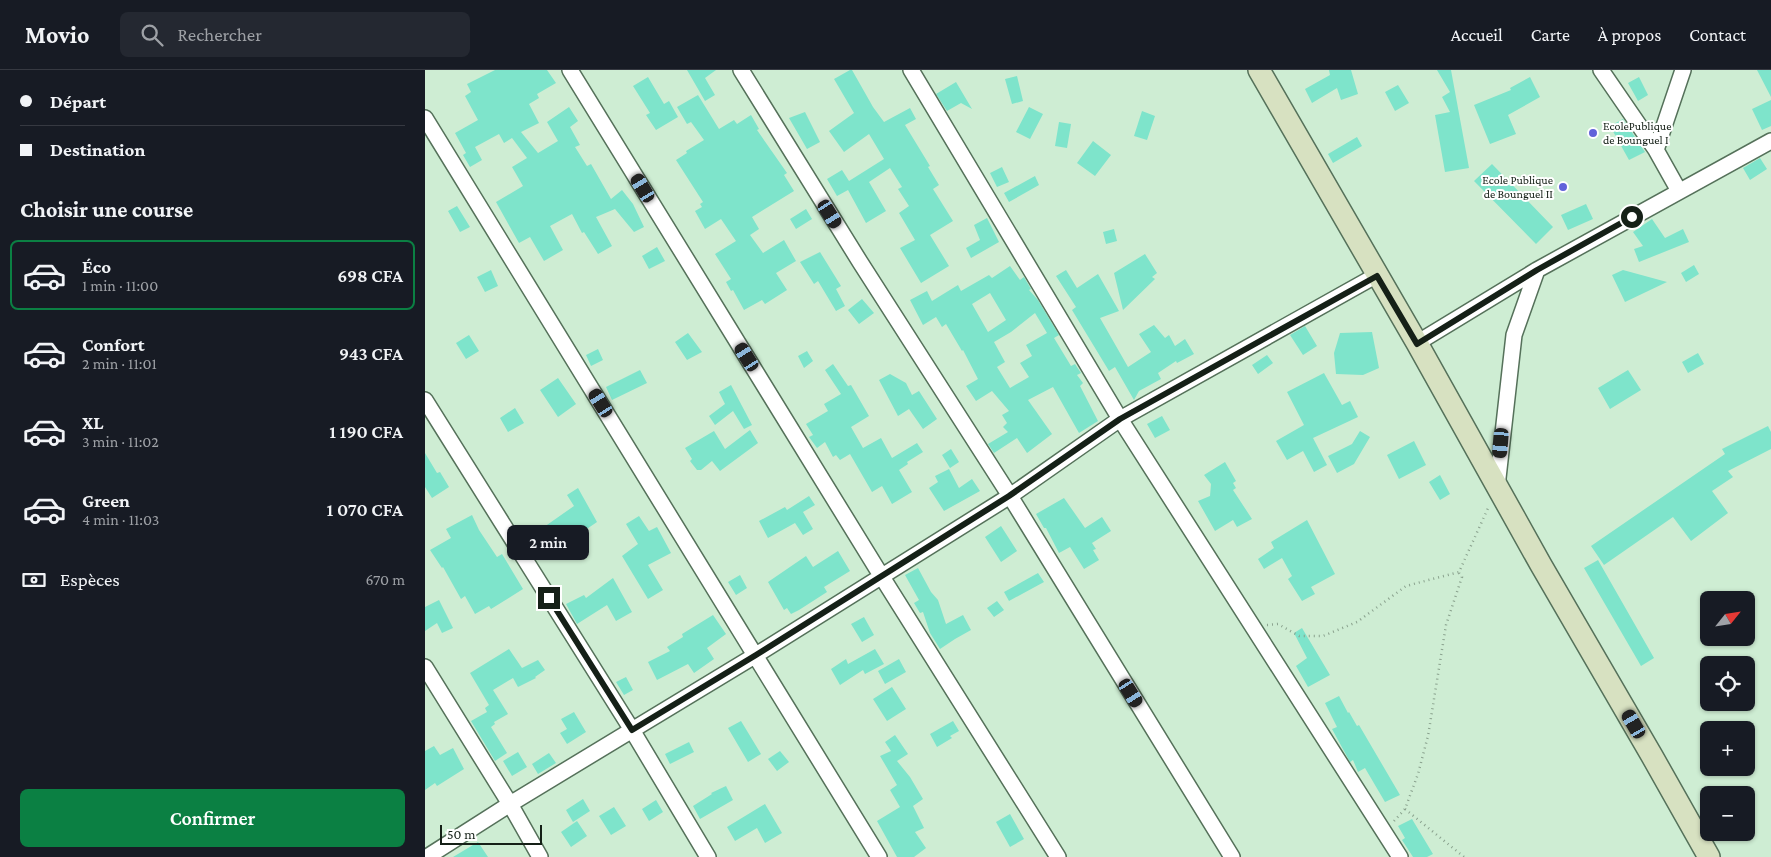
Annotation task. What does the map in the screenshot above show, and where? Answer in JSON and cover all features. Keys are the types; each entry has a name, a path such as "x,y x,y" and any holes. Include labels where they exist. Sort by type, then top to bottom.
{"main road":[{"path":"1259,70 1709,857"}],"street":[{"path":"570,70 1058,857"},
{"path":"741,70 865,270 1009,496 1232,857"},
{"path":"911,70 1120,419 1400,857"},
{"path":"1601,70 1656,150 1679,191"},
{"path":"1656,150 1683,70"},
{"path":"425,118 879,857"},
{"path":"1417,344 1537,270 1771,141"},
{"path":"1497,487 1517,322 1537,270"},
{"path":"427,857 510,804 756,655 1009,496 1120,419 1377,276"},
{"path":"425,400 632,730 708,857"},
{"path":"425,667 510,804 540,857"}],"path":[{"path":"1459,572 1497,487"},
{"path":"1253,627 1278,624 1299,636 1323,636 1357,622 1406,586 1459,572"},
{"path":"1384,832 1405,809 1429,736 1446,625 1462,577 1459,572"},
{"path":"1405,809 1464,857"}],"building":[{"path":"495,70 547,70 556,83 537,94 539,98 529,104 539,123 521,132 538,153 558,141 547,122 569,107 578,121 570,127 580,145 575,147 587,166 591,164 611,199 622,190 633,204 644,227 634,232 615,209 596,217 612,246 598,254 584,232 582,233 572,214 550,226 563,250 544,261 530,237 519,243 496,202 523,186 512,167 527,158 512,138 504,143 499,134 475,147 482,160 470,167 463,155 466,153 455,133 478,120 465,96 471,92 467,84"},
{"path":"687,70 716,70 705,78 715,95 705,101"},
{"path":"852,70 873,107 884,122 910,108 916,119 905,125 930,166 928,167 939,185 933,189 953,221 930,235 949,266 921,283 900,248 915,240 899,213 909,206 898,189 902,187 890,168 869,182 886,211 866,223 848,190 837,196 827,179 842,170 849,181 884,159 869,134 844,152 829,131 854,113 834,79"},
{"path":"1329,70 1351,70 1358,94 1341,100 1337,88 1312,103 1305,89 1330,75"},
{"path":"1437,70 1451,70 1469,168 1445,172 1435,115 1450,112 1442,97 1450,92"},
{"path":"1757,70 1771,70 1771,97"},
{"path":"1017,76 1023,101 1012,104 1005,79"},
{"path":"648,77 664,104 669,101 678,117 656,130 646,115 650,113 633,86"},
{"path":"1530,77 1540,97 1508,115 1516,134 1490,144 1474,105 1511,90 1510,88"},
{"path":"1639,77 1648,95 1638,101 1628,83"},
{"path":"956,82 972,109 961,103 947,111 936,94"},
{"path":"1398,85 1409,103 1395,111 1385,92"},
{"path":"698,95 719,129 734,120 737,124 751,115 759,129 757,130 787,173 784,175 794,191 752,217 759,229 750,235 763,253 784,240 796,261 776,273 787,290 765,304 762,300 744,310 733,290 731,291 726,282 731,279 715,254 736,241 721,219 705,229 695,211 702,207 700,204 703,202 676,160 687,153 686,151 704,140 691,122 687,124 677,107"},
{"path":"1771,100 1771,126 1762,130 1752,109"},
{"path":"1029,107 1043,114 1030,139 1016,132"},
{"path":"1142,111 1155,116 1147,140 1134,136"},
{"path":"805,112 820,142 807,149 789,118"},
{"path":"1623,119 1645,152 1629,160 1610,126"},
{"path":"1059,122 1071,124 1067,148 1055,146"},
{"path":"1357,137 1362,146 1333,163 1328,154"},
{"path":"1093,141 1111,155 1095,176 1077,163"},
{"path":"1760,158 1767,169 1750,180 1743,168"},
{"path":"1492,164 1553,227 1536,244 1474,181"},
{"path":"1002,167 1009,182 997,187 990,173"},
{"path":"1035,176 1039,185 1009,202 1004,193"},
{"path":"1586,204 1593,219 1568,230 1561,215"},
{"path":"457,206 470,227 460,232 448,211"},
{"path":"806,209 812,219 796,229 790,219"},
{"path":"987,218 999,242 971,258 966,248 980,240 974,225"},
{"path":"1652,219 1665,238 1683,229 1689,242 1639,262 1634,249 1643,246 1633,232"},
{"path":"1114,229 1117,241 1106,244 1103,232"},
{"path":"657,247 665,261 649,269 642,256"},
{"path":"820,252 841,286 836,289 845,306 836,311 818,281 814,284 800,262"},
{"path":"1145,254 1157,273 1152,277 1155,279 1123,310 1114,273"},
{"path":"1694,265 1699,274 1686,282 1681,273"},
{"path":"1010,266 1020,280 1024,277 1031,289 1029,290 1038,300 1059,335 1054,338 1071,366 1075,364 1081,373 1077,375 1083,383 1080,386 1098,421 1079,433 1053,387 1028,400 1052,434 1027,453 1017,438 994,453 988,444 1008,432 1003,427 1007,423 1002,415 1009,411 992,391 976,401 966,386 978,379 963,350 946,324 942,327 936,317 923,325 910,300 927,291 932,301 958,285 961,291 989,275 992,278","holes":["990,293 1006,320 988,332 972,304","1035,313 1047,333 1026,345 1032,356 1020,363 1029,377 1010,388 997,367 1005,362 994,342 1011,332"]},
{"path":"491,270 498,286 485,292 477,277"},
{"path":"1066,270 1077,288 1098,274 1119,311 1100,318 1128,367 1151,352 1139,334 1154,325 1165,338 1169,335 1175,346 1185,339 1194,354 1177,363 1176,361 1158,373 1161,379 1139,391 1134,400 1115,367 1109,371 1072,310 1076,307 1056,276"},
{"path":"1623,270 1667,282 1625,302 1612,275"},
{"path":"862,299 874,313 859,324 848,310"},
{"path":"1305,326 1317,346 1303,355 1290,335"},
{"path":"1372,332 1379,368 1363,375 1336,374 1334,353 1340,333"},
{"path":"688,333 702,352 687,360 675,342"},
{"path":"469,335 479,351 466,359 456,343"},
{"path":"598,349 603,360 591,366 586,355"},
{"path":"807,351 813,361 804,368 798,356"},
{"path":"1698,353 1704,364 1688,373 1682,362"},
{"path":"1267,355 1273,363 1258,374 1252,365"},
{"path":"833,364 848,386 851,385 869,416 851,427 863,448 881,438 892,458 917,443 923,452 907,462 908,464 899,470 912,492 892,504 882,486 872,492 850,454 840,460 836,455 833,457 825,442 817,448 809,437 813,435 806,424 828,411 824,404 841,394 825,370"},
{"path":"640,370 647,383 612,400 606,387"},
{"path":"1628,370 1641,390 1610,409 1598,388"},
{"path":"1324,373 1342,405 1350,401 1358,417 1313,438 1327,465 1314,472 1303,451 1287,460 1276,441 1304,425 1287,392"},
{"path":"890,374 906,383 912,395 919,391 937,419 923,429 909,409 898,416 879,380"},
{"path":"558,378 576,404 558,417 540,390"},
{"path":"731,385 752,425 744,429 733,411 715,425 709,416 725,404 719,392"},
{"path":"515,408 524,423 508,432 500,418"},
{"path":"1162,416 1170,430 1155,438 1147,424"},
{"path":"1768,426 1771,432 1771,449 1728,471 1733,477 1712,491 1728,513 1691,541 1673,517 1604,565 1591,546 1725,454 1722,449"},
{"path":"750,430 758,443 720,471 712,461 701,470 697,470 690,461 692,459 685,448 714,431 725,449"},
{"path":"1360,431 1370,437 1354,464 1337,473 1328,456 1352,444"},
{"path":"1414,441 1426,465 1399,479 1387,455"},
{"path":"951,449 959,462 950,468 942,455"},
{"path":"425,453 437,473 440,472 449,487 432,498 425,487"},
{"path":"1225,462 1236,481 1233,483 1236,488 1233,490 1252,519 1237,527 1233,520 1215,531 1198,501 1210,496 1211,484 1204,475"},
{"path":"949,469 959,488 972,479 980,491 944,511 929,488 938,482 935,476"},
{"path":"1440,475 1450,494 1440,500 1429,482"},
{"path":"578,488 597,522 559,548 544,527 574,506 567,495"},
{"path":"809,496 815,505 803,512 813,529 803,535 795,523 768,538 759,521 785,507 787,510"},
{"path":"1064,498 1085,528 1102,517 1111,531 1092,543 1096,549 1093,550 1099,560 1084,569 1070,547 1059,553 1046,528 1044,528 1036,514"},
{"path":"472,515 479,530 497,557 502,554 523,589 491,609 489,606 475,614 465,596 461,599 443,567 430,550 451,538 446,529"},
{"path":"639,516 649,531 657,527 671,553 648,565 663,590 648,599 622,556 638,544 626,524"},
{"path":"1307,520 1335,574 1311,587 1315,594 1302,601 1288,579 1292,576 1282,558 1264,569 1258,559 1274,548 1271,542"},
{"path":"1001,526 1017,551 1001,562 985,537"},
{"path":"838,551 850,571 824,587 827,592 799,610 791,614 787,608 784,610 768,582 806,556 813,567"},
{"path":"1598,560 1654,658 1641,666 1584,568"},
{"path":"918,568 931,592 938,600 946,624 963,615 971,630 940,649 930,633 923,612 920,613 914,603 919,600 905,575"},
{"path":"1038,573 1044,582 1009,601 1004,592"},
{"path":"740,575 747,588 736,595 728,582"},
{"path":"613,578 632,612 616,621 607,605 577,624 566,604 584,595 586,598"},
{"path":"439,600 453,628 442,633 437,623 425,631 425,607"},
{"path":"997,601 1004,610 994,617 987,608"},
{"path":"713,615 726,634 707,648 714,659 694,673 688,664 657,680 648,662 670,651 667,647 683,637 682,634"},
{"path":"864,617 874,635 862,642 851,624"},
{"path":"1302,628 1330,675 1308,687 1296,666 1307,658 1294,633"},
{"path":"509,649 522,668 538,660 545,670 536,678 518,687 513,678 493,690 508,714 494,722 495,724 491,727 507,753 495,761 471,721 487,712 485,708 489,705 470,673"},
{"path":"875,649 884,664 865,674 863,670 840,685 831,669 846,659 848,664"},
{"path":"899,659 906,672 885,684 878,671"},
{"path":"626,677 633,690 624,695 616,682"},
{"path":"892,687 906,709 887,721 873,699"},
{"path":"1339,696 1348,713 1357,726 1359,725 1400,795 1385,802 1365,768 1358,772 1353,760 1350,762 1332,729 1337,727 1325,703"},
{"path":"574,712 586,732 567,744 560,733 567,729 561,719"},
{"path":"741,721 761,754 748,762 728,728"},
{"path":"953,721 959,731 950,736 952,738 937,747 930,734"},
{"path":"895,735 908,754 897,761 910,777 923,799 913,806 924,828 915,832 926,848 914,857 897,857 877,821 900,807 890,790 897,785 880,756 891,751 885,742"},
{"path":"689,742 694,752 670,764 665,754"},
{"path":"434,746 440,755 453,748 464,769 437,786 435,783 425,790 425,751"},
{"path":"780,751 789,762 777,771 768,759"},
{"path":"518,752 527,767 512,776 503,761"},
{"path":"549,753 556,763 538,774 532,764"},
{"path":"726,786 733,800 700,819 693,806 711,793"},
{"path":"583,799 590,811 573,822 566,810"},
{"path":"656,800 663,812 649,821 642,809"},
{"path":"765,804 782,833 765,843 757,828 735,841 727,827"},
{"path":"614,807 626,826 611,835 599,816"},
{"path":"1010,814 1024,839 1010,847 996,822"},
{"path":"1412,819 1433,854 1427,857 1413,857 1402,840 1405,838 1398,826"},
{"path":"577,821 587,836 571,847 561,832"},
{"path":"478,842 488,857 453,857"}],"place":[{"name":"EcolePublique de Bounguel I","path":"1593,133"},
{"name":"Ecole Publique de Bounguel II","path":"1563,187"}],"route":[{"path":"549,598 632,730 756,655 1009,496 1120,419 1377,276 1417,344 1537,270 1632,217"}]}
